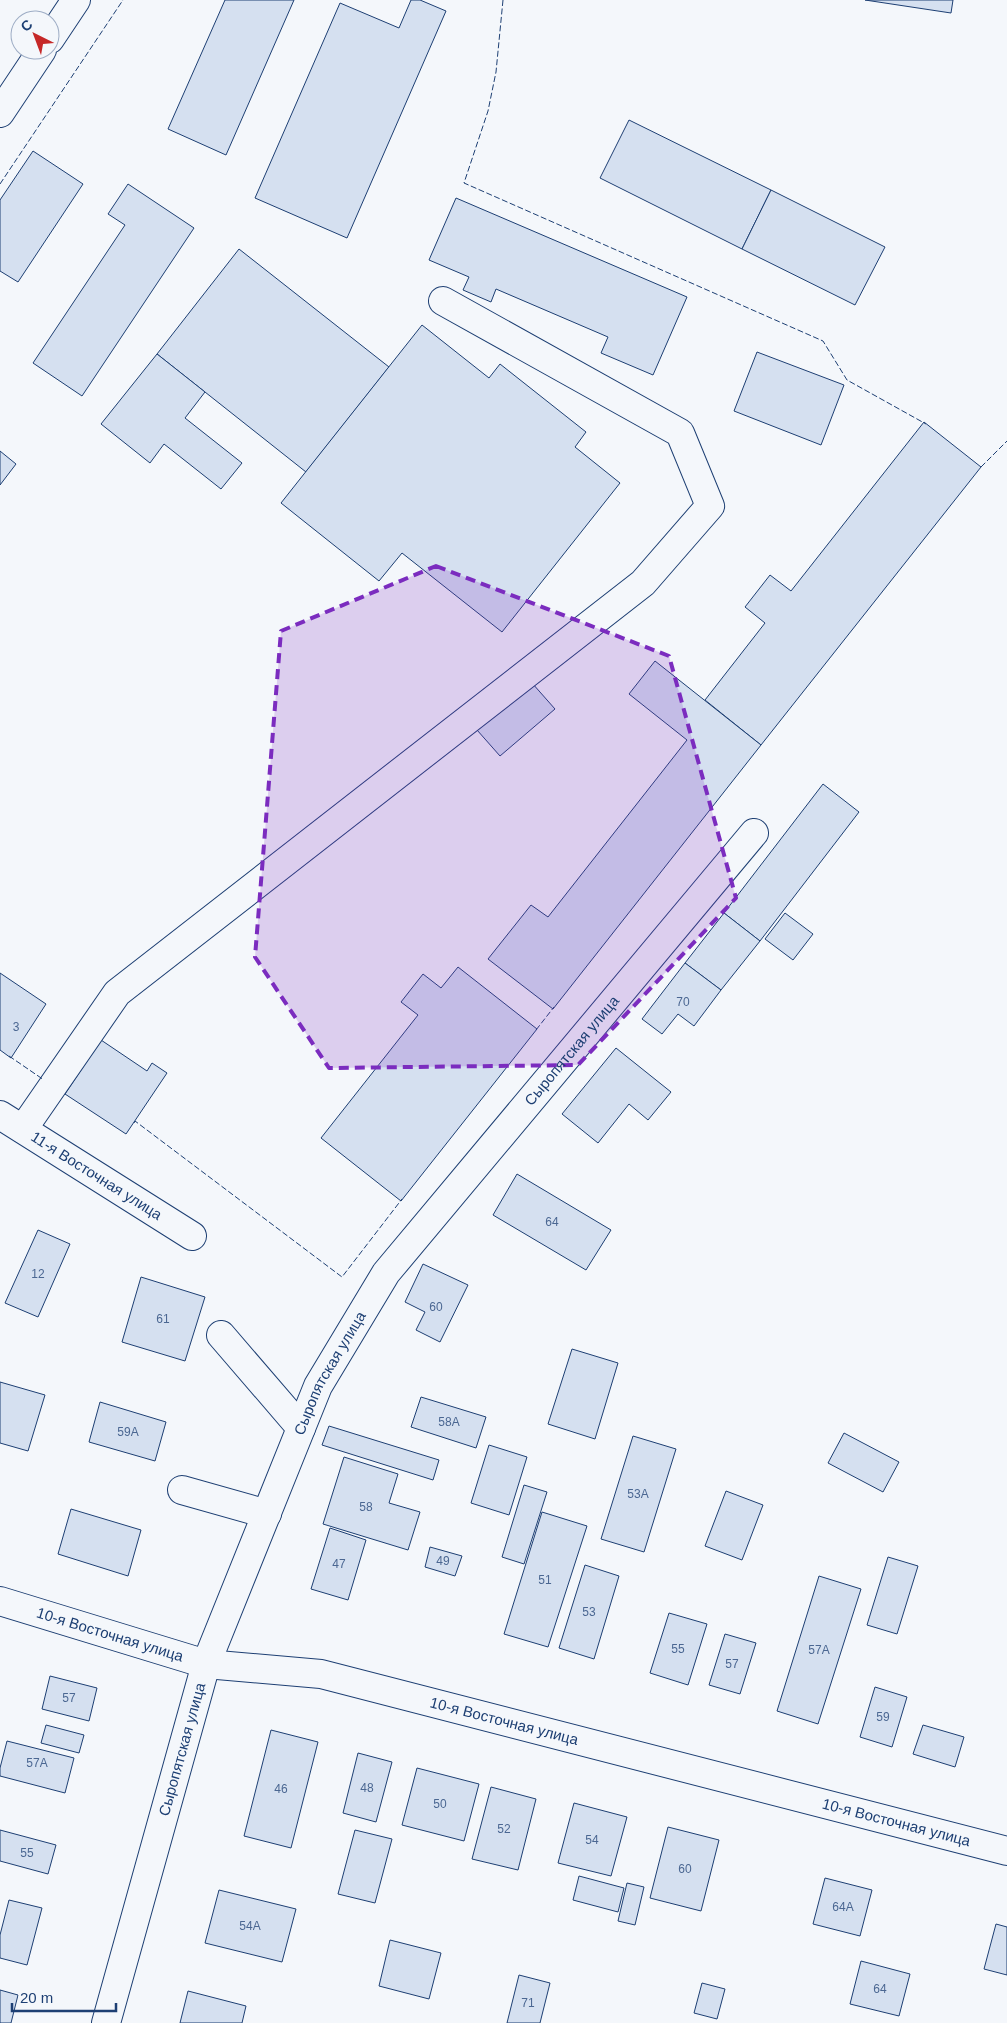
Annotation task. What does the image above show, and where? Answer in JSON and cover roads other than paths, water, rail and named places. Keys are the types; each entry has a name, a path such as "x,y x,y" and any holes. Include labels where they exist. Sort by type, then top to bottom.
{"street":[{"path":"60,23 76,0"},
{"path":"0,113 35,60"},
{"path":"23,1129 117,993 643,583 710,506 680,433 444,301"},
{"name":"Сыропятская улица","path":"106,2023 206,1664 318,1386 386,1274 754,833"},
{"name":"11-я Восточная улица","path":"0,1115 192,1236"},
{"path":"221,1334 301,1428"},
{"path":"182,1490 267,1514"},
{"name":"10-я Восточная улица","path":"0,1601 206,1664 321,1674 1007,1851"}]}
